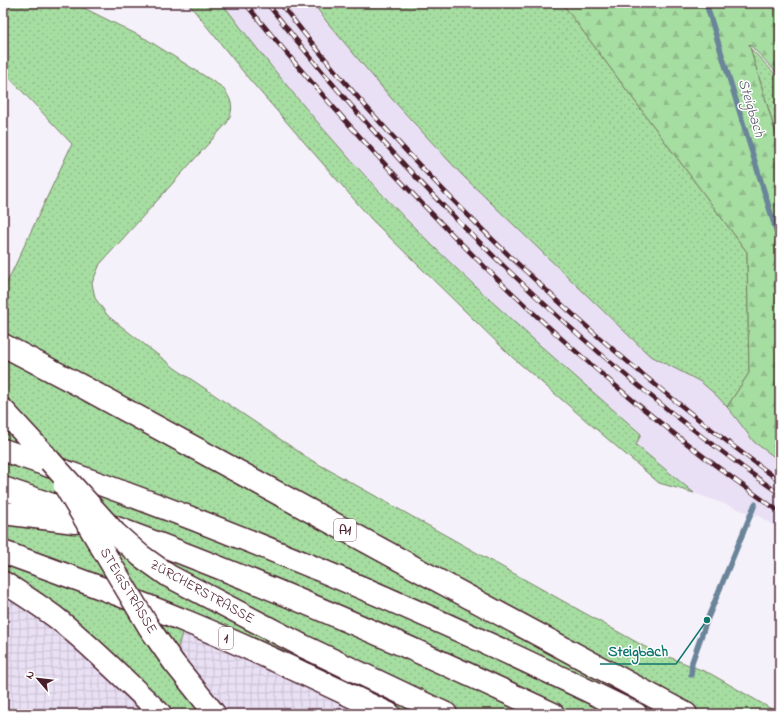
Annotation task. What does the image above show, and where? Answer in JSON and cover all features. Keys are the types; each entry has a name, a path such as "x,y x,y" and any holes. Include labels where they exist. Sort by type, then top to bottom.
{"main road":[{"name":"A1","path":"3,345 686,714"},
{"name":"ZÜRCHERSTRASSE","path":"6,412 114,533 154,566 303,646 446,714"},
{"path":"3,450 165,508 317,568 485,642 636,714"},
{"name":"STEIGSTRASSE","path":"50,462 150,629 174,663 215,714"},
{"path":"3,488 64,508 251,580 432,657 553,714"},
{"path":"3,513 112,526"},
{"name":"ZÜRCHERSTRASSE","path":"3,552 116,593 185,621 259,653 389,714"},
{"path":"3,582 46,610 69,628 160,714"}],"shaded area":[{"path":"222,3 313,3 327,22 391,98 462,175 649,355 701,382 717,396 754,442 780,461 780,530 760,517 694,493 635,444 641,434 529,336 434,247 341,150 255,47"},
{"path":"3,582 161,714 3,714"},
{"path":"185,621 389,714 215,714 174,663"}],"green space":[{"path":"3,3 74,3 146,39 222,87 230,100 232,108 227,123 100,264 92,283 95,298 108,316 176,369 311,460 647,648 711,674 780,714 389,714 185,621 174,663 215,714 161,714 3,582 3,289 72,144 3,71"},
{"path":"188,3 222,3 297,98 350,160 405,219 510,319 641,434 636,445 694,493 659,483 512,357 372,220 249,79"},
{"path":"313,3 562,3 747,252 749,373 727,407 701,382 649,355 462,175 391,98 327,22"},
{"path":"562,3 770,3 780,13 780,76 749,44 780,148 780,461 754,442 727,407 749,373 747,252"},
{"path":"750,48 780,79 780,147"}],"waterway":[{"name":"Steigbach","path":"706,3 780,243"},
{"name":"Steigbach","path":"776,451 780,441"},
{"name":"Steigbach","path":"691,675 692,662 707,620 755,504"}],"railway":[{"path":"245,3 304,74 366,143 429,211 494,276 562,339 632,400 705,457 780,512"},
{"path":"267,3 323,72 381,139 442,204 505,267 571,328 638,386 708,441 780,494"},
{"path":"280,3 335,71 392,136 452,199 514,260 577,318 643,375 780,481"}],"place":[{"name":"Steigbach","path":"707,620"}]}
